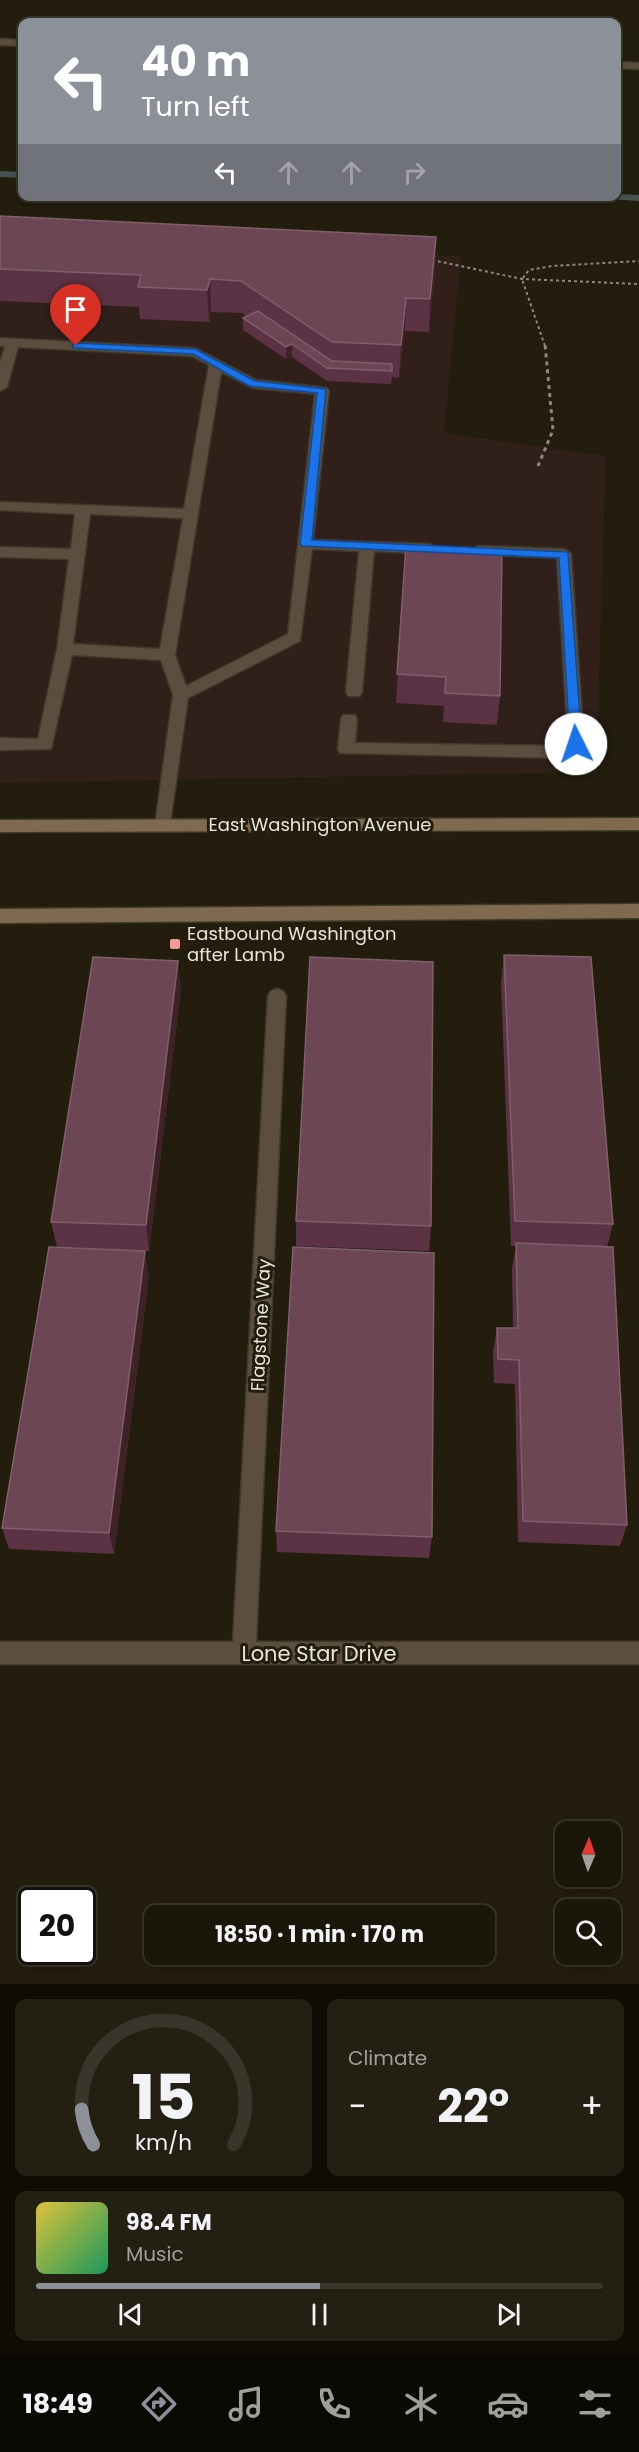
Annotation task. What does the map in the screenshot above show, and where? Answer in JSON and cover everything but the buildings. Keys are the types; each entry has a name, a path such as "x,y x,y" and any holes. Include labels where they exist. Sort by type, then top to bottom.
{"main road":[{"name":"East Washington Avenue","path":"0,826 639,824"},
{"path":"0,916 639,911"}],"street":[{"path":"0,42 18,42"},
{"path":"621,65 639,66"},
{"path":"0,387 6,343 195,352 253,384 322,391 295,637 181,695"},
{"path":"163,826 181,695 167,655 216,363"},
{"path":"0,506 191,514"},
{"path":"0,744 45,745 65,649 83,510"},
{"path":"306,544 564,554 576,744 566,752 346,749 349,719"},
{"path":"354,692 367,546"},
{"path":"0,552 77,554"},
{"path":"65,649 167,655"},
{"name":"Flagstone Way","path":"244,1654 277,996"},
{"name":"Lone Star Drive","path":"0,1653 639,1653"}],"path":[{"path":"429,259 522,279 639,284"},
{"path":"522,279 529,270 552,266 639,261"},
{"path":"522,279 545,344 553,430 538,466"}],"shaded area":[{"path":"0,244 461,256 444,433 606,456 596,772 0,783"}],"waterway":[{"path":"0,174 18,175"},
{"path":"621,197 639,198"}],"place":[{"name":"Eastbound Washington after Lamb","path":"175,944"}],"route":[{"path":"76,346 195,352 253,384 322,391 306,544 564,554 576,744"}]}
